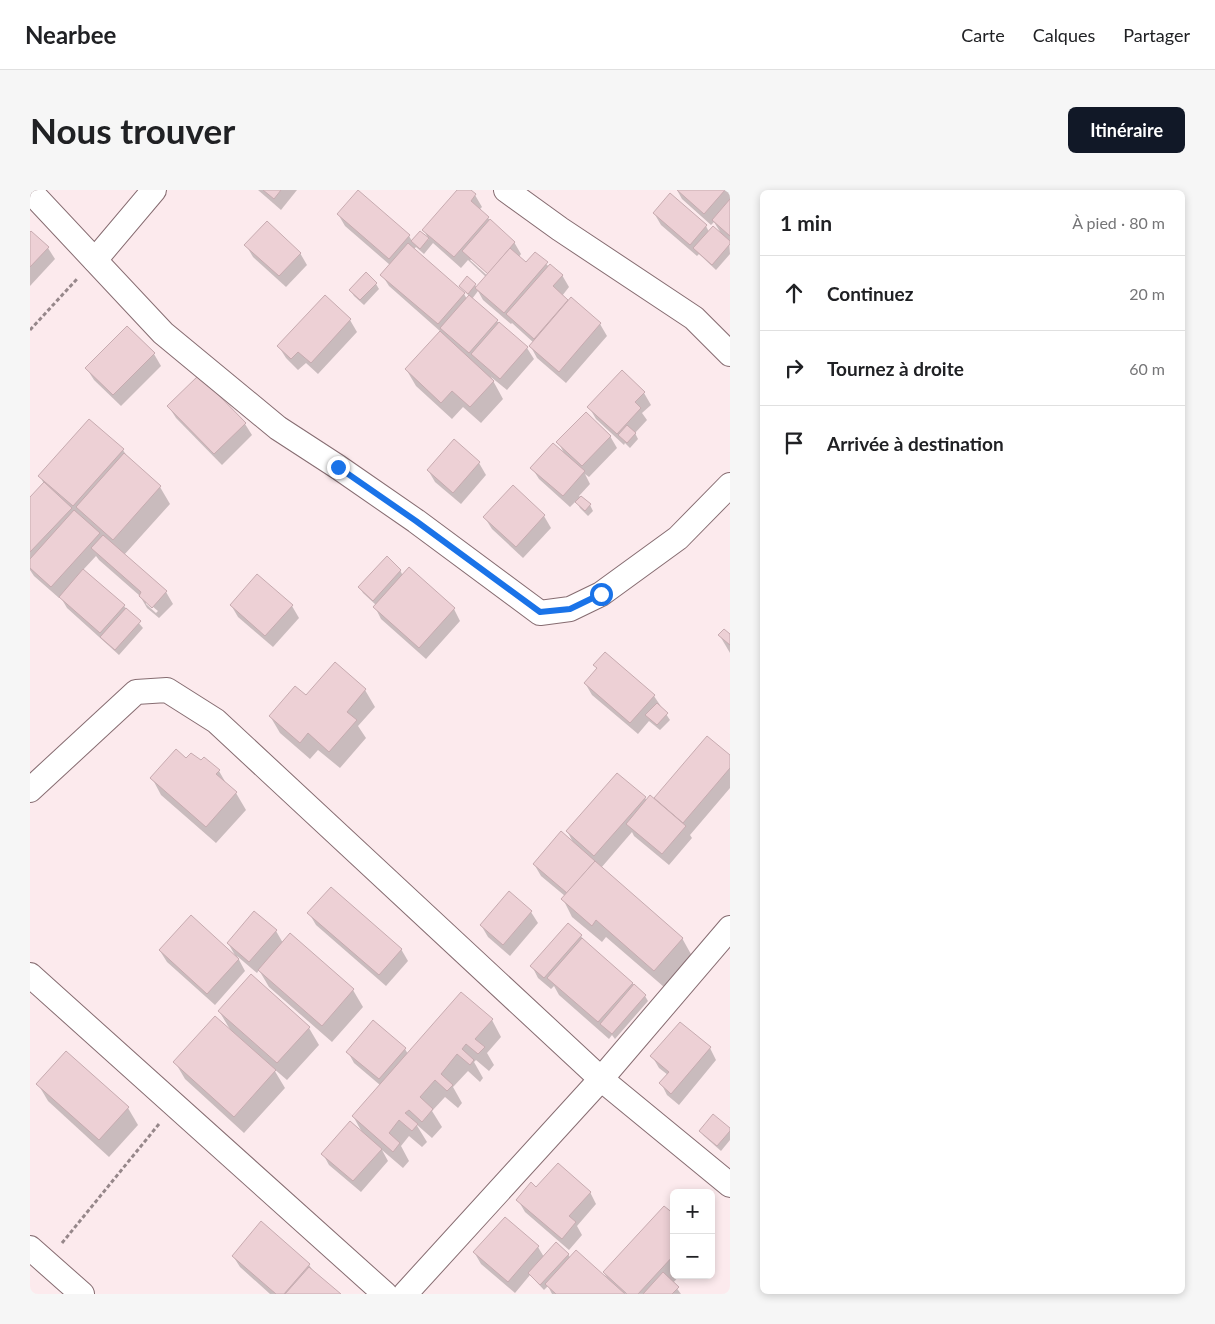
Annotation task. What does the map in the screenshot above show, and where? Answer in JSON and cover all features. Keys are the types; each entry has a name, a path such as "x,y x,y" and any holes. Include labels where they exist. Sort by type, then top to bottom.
{"street":[{"path":"95,260 154,190"},
{"path":"506,190 560,229 694,318 730,354"},
{"path":"30,191 163,333 278,428 416,521 540,612 570,609 601,594 678,538 730,485"},
{"path":"30,790 136,692 167,690 216,721 601,1080 727,1176"},
{"path":"405,1294 601,1080 730,928"},
{"path":"30,975 385,1294"},
{"path":"38,1255 82,1294"}],"path":[{"path":"30,330 95,260"},
{"path":"38,1255 175,1106"}],"building":[{"path":"263,190 281,190 274,199"},
{"path":"358,190 410,235 389,259 337,214"},
{"path":"457,190 471,190 476,194 471,201 489,217 454,257 422,230"},
{"path":"677,190 725,190 704,214"},
{"path":"670,193 707,225 690,245 653,213"},
{"path":"730,199 730,236 712,220"},
{"path":"490,219 515,242 488,274 462,251"},
{"path":"267,221 301,253 279,276 244,245"},
{"path":"713,226 730,241 730,244 712,265 693,248"},
{"path":"420,231 429,238 420,249 411,241"},
{"path":"30,232 49,247 30,267"},
{"path":"408,243 465,293 438,324 380,275"},
{"path":"510,248 526,262 535,252 548,262 504,313 475,288"},
{"path":"550,264 563,275 553,286 568,300 534,339 506,314"},
{"path":"366,272 377,283 360,300 349,290"},
{"path":"467,276 476,284 468,294 459,286"},
{"path":"325,295 351,319 311,363 298,352 291,359 277,346"},
{"path":"469,295 498,320 469,353 440,328"},
{"path":"571,297 601,323 559,372 529,346"},
{"path":"499,322 528,347 500,379 471,354"},
{"path":"127,326 155,353 113,395 85,368"},
{"path":"440,331 494,381 470,407 452,391 441,403 405,369"},
{"path":"622,370 645,392 635,402 641,408 617,434 587,407"},
{"path":"199,375 246,423 214,454 167,406"},
{"path":"586,412 611,436 582,466 556,442"},
{"path":"89,419 124,449 73,506 38,476"},
{"path":"627,425 636,433 627,443 618,435"},
{"path":"454,439 480,462 453,493 427,470"},
{"path":"553,443 585,471 563,496 530,468"},
{"path":"124,453 161,486 113,540 76,507"},
{"path":"44,482 72,508 30,552 30,497"},
{"path":"513,485 545,515 516,547 483,517"},
{"path":"581,496 591,504 585,511 575,502"},
{"path":"74,510 100,533 51,587 30,568 30,559"},
{"path":"103,535 167,591 152,608 139,596 141,592 91,548"},
{"path":"387,556 401,570 373,601 358,587"},
{"path":"409,567 455,608 419,648 373,607"},
{"path":"83,569 125,605 100,633 59,597"},
{"path":"257,574 293,605 265,636 230,605"},
{"path":"126,608 141,621 115,650 100,637"},
{"path":"724,629 730,634 730,645 718,635"},
{"path":"605,652 655,695 630,723 584,683 597,668 593,665"},
{"path":"335,662 366,689 347,712 357,720 329,752 308,733 300,743 269,716 295,686 306,695"},
{"path":"657,703 668,713 657,725 645,715"},
{"path":"707,736 730,755 730,768 683,823 654,798"},
{"path":"176,749 186,758 191,753 201,760 204,757 220,770 216,774 237,792 206,827 150,778"},
{"path":"617,773 646,797 594,856 566,831"},
{"path":"650,795 686,826 662,854 626,824"},
{"path":"561,831 595,861 567,893 533,864"},
{"path":"595,861 683,938 654,971 596,920 592,926 561,899"},
{"path":"331,887 402,949 379,975 307,913"},
{"path":"509,891 532,911 503,945 480,925"},
{"path":"254,911 277,930 249,962 227,943"},
{"path":"191,915 239,959 207,994 159,950"},
{"path":"568,923 582,935 544,978 530,966"},
{"path":"290,933 354,989 322,1026 258,970"},
{"path":"582,938 633,983 598,1022 547,978"},
{"path":"251,974 310,1027 277,1063 218,1011"},
{"path":"634,984 646,995 612,1034 600,1024"},
{"path":"461,992 493,1019 475,1039 485,1047 478,1054 466,1044 462,1049 474,1060 470,1065 457,1054 441,1074 453,1085 447,1091 435,1080 420,1097 433,1109 422,1122 409,1110 405,1113 418,1124 412,1131 399,1120 389,1133 400,1143 393,1152 352,1116"},
{"path":"215,1016 276,1070 234,1117 173,1062"},
{"path":"373,1020 406,1048 379,1079 346,1052"},
{"path":"680,1022 711,1047 671,1094 659,1083 669,1072 650,1056"},
{"path":"66,1051 129,1107 99,1140 36,1084"},
{"path":"713,1114 730,1128 730,1131 717,1146 699,1131"},
{"path":"350,1121 382,1149 353,1181 321,1154"},
{"path":"558,1163 591,1192 569,1216 576,1222 562,1239 516,1200 531,1182 536,1187"},
{"path":"664,1206 670,1211 670,1259 638,1294 627,1294 603,1272"},
{"path":"505,1217 539,1246 508,1282 473,1252"},
{"path":"261,1221 310,1264 284,1294 276,1294 232,1256"},
{"path":"556,1242 569,1254 540,1285 528,1273"},
{"path":"576,1250 625,1294 556,1294 545,1284"},
{"path":"309,1267 341,1294 285,1294"},
{"path":"663,1272 679,1287 672,1294 643,1294"}],"route":[{"path":"338,467 416,521 540,612 570,609 601,594"}]}
